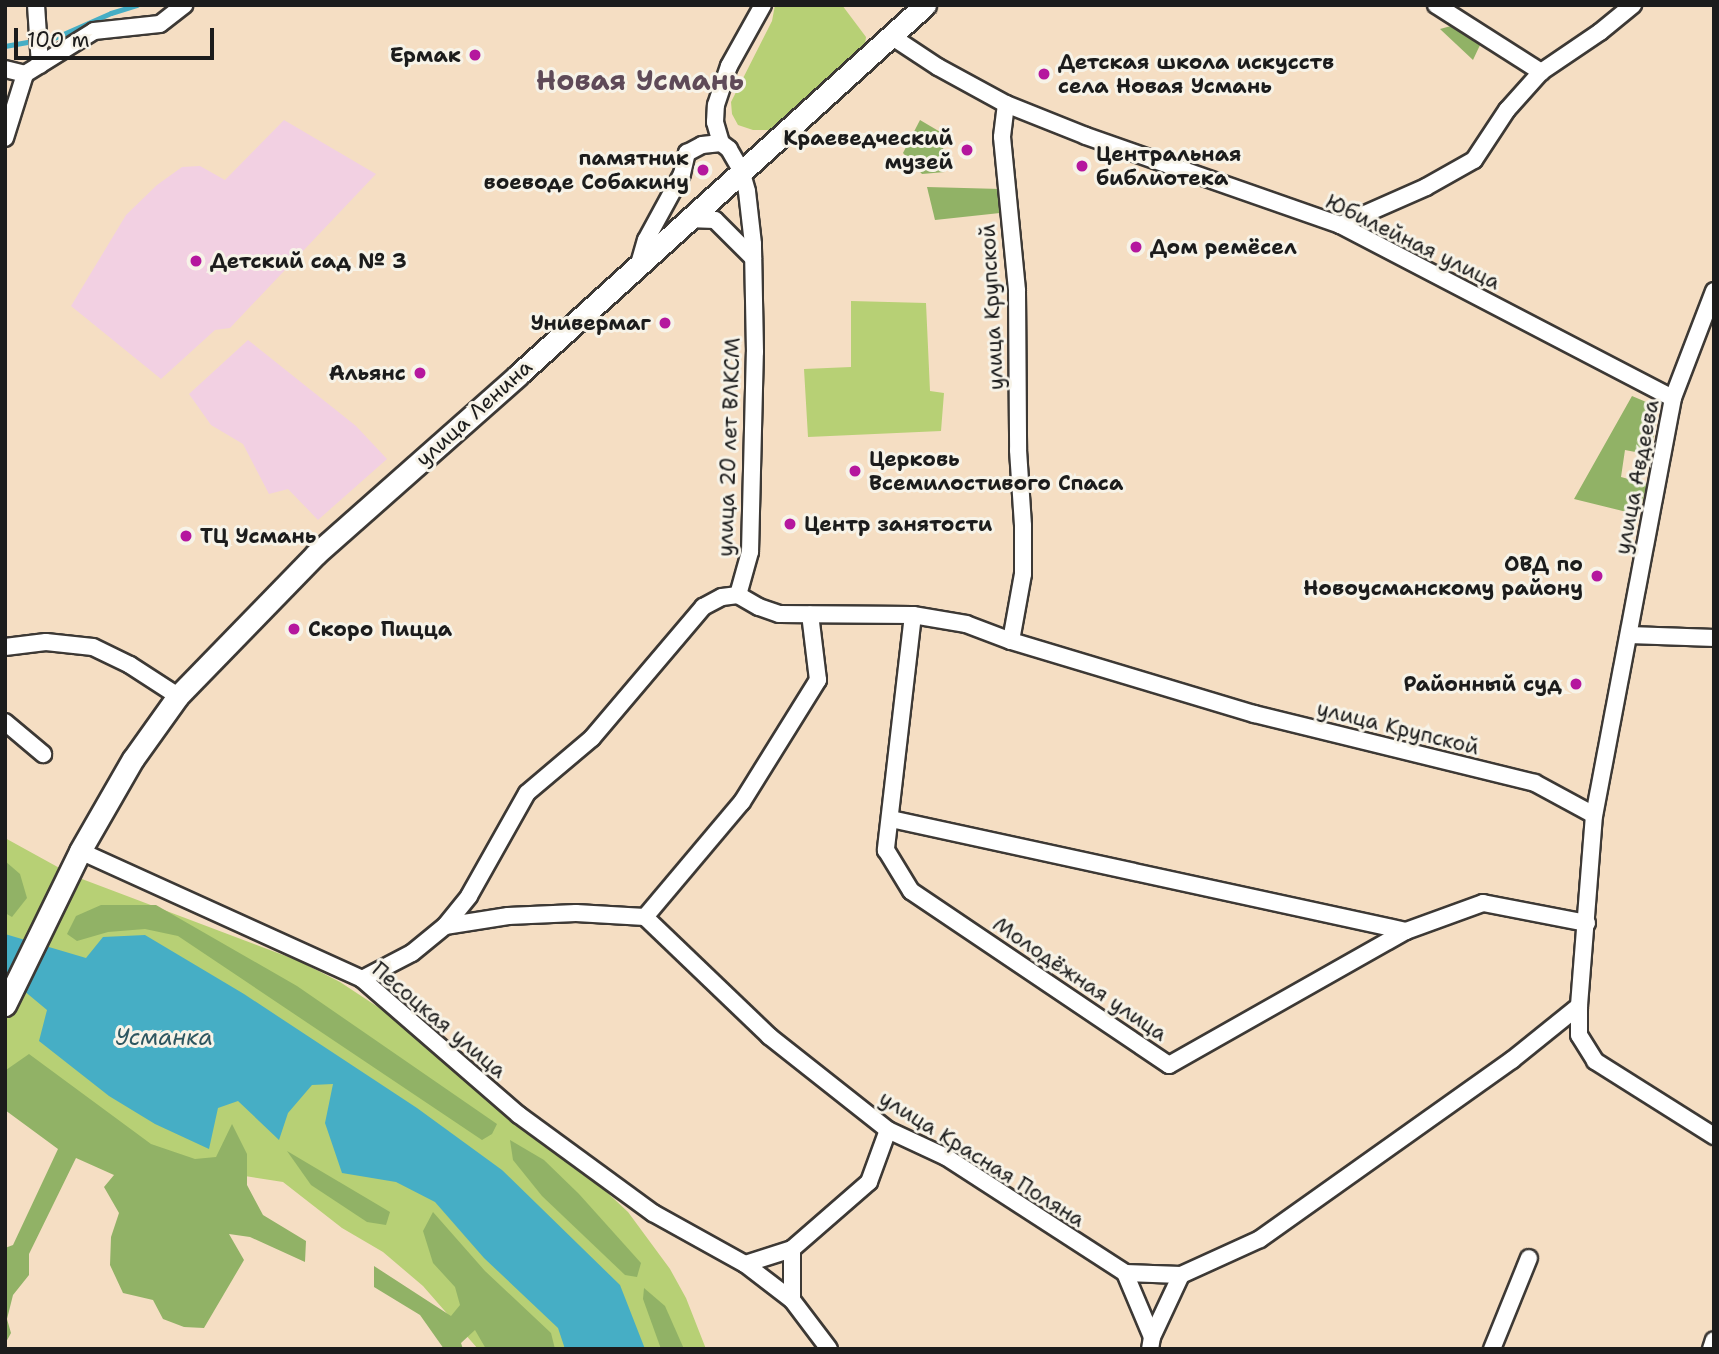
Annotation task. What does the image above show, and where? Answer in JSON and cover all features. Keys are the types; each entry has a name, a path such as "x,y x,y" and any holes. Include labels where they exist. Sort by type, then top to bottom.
{"main road":[{"name":"улица Ленина","path":"5,1005 77,858 133,759 178,695 316,554 925,5"}],"street":[{"path":"5,138 25,74 94,31 160,23 184,5"},
{"path":"721,144 715,122 716,105 729,66 763,5"},
{"path":"1436,5 1541,72"},
{"path":"1340,225 1426,187 1474,160 1507,110 1541,72 1600,32 1633,5"},
{"path":"38,13 40,65"},
{"path":"891,36 939,67 1006,104"},
{"path":"5,69 25,74"},
{"name":"Юбилейная улица","path":"1006,104 1106,144 1340,225 1673,398"},
{"name":"улица Крупской","path":"1006,104 1002,137 1017,290 1018,450 1023,526 1023,574 1011,641"},
{"path":"639,264 646,240 682,174 687,153 702,145 721,144 729,149 741,170"},
{"name":"улица 20 лет ВЛКСМ","path":"738,595 750,552 755,352 753,258 747,191 741,170"},
{"path":"688,219 715,220 753,258"},
{"name":"улица Авдеева","path":"1630,635 1673,398 1714,291"},
{"path":"358,977 412,953 444,926 469,896 527,793 592,738 703,607 722,597 738,595"},
{"name":"улица Крупской","path":"738,595 779,614 913,615 966,624 1011,641 1254,714 1535,783 1594,816"},
{"path":"444,926 522,915 576,913 645,917 741,802 818,680 810,614"},
{"name":"Молодёжная улица","path":"913,615 886,850 911,891 1169,1065 1406,931 1483,903 1587,923"},
{"path":"1714,638 1630,635 1594,816 1579,1006 1579,1035 1595,1061 1714,1136"},
{"path":"5,647 46,642 93,647 130,664 178,695"},
{"path":"5,722 43,754"},
{"path":"891,819 1406,931"},
{"name":"Песоцкая улица","path":"77,858 358,977 519,1115 653,1213 744,1264 792,1300 829,1349"},
{"name":"улица Красная Поляна","path":"645,917 769,1035 888,1130 946,1157 1125,1273"},
{"path":"1151,1343 1143,1310 1125,1273 1181,1276 1260,1240 1512,1060 1579,1006"},
{"path":"744,1264 792,1249 869,1182 888,1130"},
{"path":"792,1249 792,1300"},
{"path":"1492,1349 1529,1258"},
{"path":"1151,1343 1181,1276"},
{"path":"1711,1349 1714,1340"}],"shaded area":[{"name":"Детский сад № 3","path":"284,120 376,174 230,328 215,330 161,379 71,306 126,215 157,185 182,167 200,166 225,180"},
{"path":"248,340 356,426 387,459 318,520 288,489 269,494 243,444 211,425 189,394"}],"green space":[{"path":"775,5 842,5 866,37 865,45 771,130 753,130 738,125 732,114 731,102 772,21"},
{"path":"1451,26 1480,45 1473,60 1440,29"},
{"path":"920,120 942,133 945,172 922,174 903,153"},
{"path":"927,187 1001,189 1000,213 935,220"},
{"path":"851,301 926,303 930,391 944,393 941,431 808,437 804,369 851,367"},
{"path":"1632,396 1658,407 1651,455 1625,450 1621,477 1647,484 1639,515 1574,499"},
{"path":"5,838 74,876 299,961 340,982 384,1011 582,1169 628,1212 670,1269 686,1298 706,1349 478,1349 423,1286 383,1252 342,1228 283,1182 219,1172 5,1103"},
{"path":"5,861 20,874 27,898 12,917 5,913"},
{"path":"101,905 156,905 297,986 497,1124 492,1134 482,1140 178,936 145,929 108,932 77,941 67,934 76,916"},
{"path":"29,1054 151,1144 195,1159 216,1157 232,1124 247,1154 247,1185 263,1215 306,1241 305,1262 250,1237 229,1234 244,1260 204,1328 184,1327 163,1319 153,1300 123,1293 110,1265 111,1237 119,1213 104,1187 114,1175 76,1158 29,1254 29,1275 13,1295 7,1319 11,1333 5,1344 5,1248 13,1245 58,1149 5,1110 6,1070"},
{"path":"510,1140 544,1160 579,1194 641,1263 637,1277 625,1275 542,1196 513,1160"},
{"path":"287,1151 390,1212 386,1225 367,1222 311,1185"},
{"path":"433,1212 485,1271 551,1333 555,1349 486,1349 475,1330 461,1343 463,1349 444,1349 420,1315 374,1287 374,1266 451,1316 460,1305 455,1287 433,1263 423,1231"},
{"path":"644,1288 665,1306 684,1349 661,1349 643,1299"}],"water":[{"name":"Усманка","path":"5,934 86,958 103,937 145,935 244,994 417,1108 502,1170 620,1285 645,1349 565,1349 558,1328 484,1258 435,1202 396,1182 342,1173 325,1123 333,1084 312,1085 288,1113 279,1140 238,1101 218,1108 209,1149 155,1124 109,1096 39,1041 47,1010 5,975"}],"waterway":[{"path":"52,39 111,13 137,5"},
{"path":"5,46 33,41"}],"place":[{"name":"Ермак","path":"475,55"},
{"name":"Детская школа искусств села Новая Усмань","path":"1044,74"},
{"name":"Краеведческий музей","path":"967,150"},
{"name":"Центральная библиотека","path":"1082,166"},
{"name":"памятник воеводе Собакину","path":"703,170"},
{"name":"Дом ремёсел","path":"1136,247"},
{"name":"Детский сад № 3","path":"196,261"},
{"name":"Универмаг","path":"665,323"},
{"name":"Альянс","path":"420,373"},
{"name":"Церковь Всемилостивого Спаса","path":"855,471"},
{"name":"Центр занятости","path":"790,524"},
{"name":"ТЦ Усмань","path":"186,536"},
{"name":"ОВД по Новоусманскому району","path":"1597,576"},
{"name":"Скоро Пицца","path":"294,629"},
{"name":"Районный суд","path":"1576,684"}],"district":[{"name":"Новая Усмань","path":"640,80"}]}
